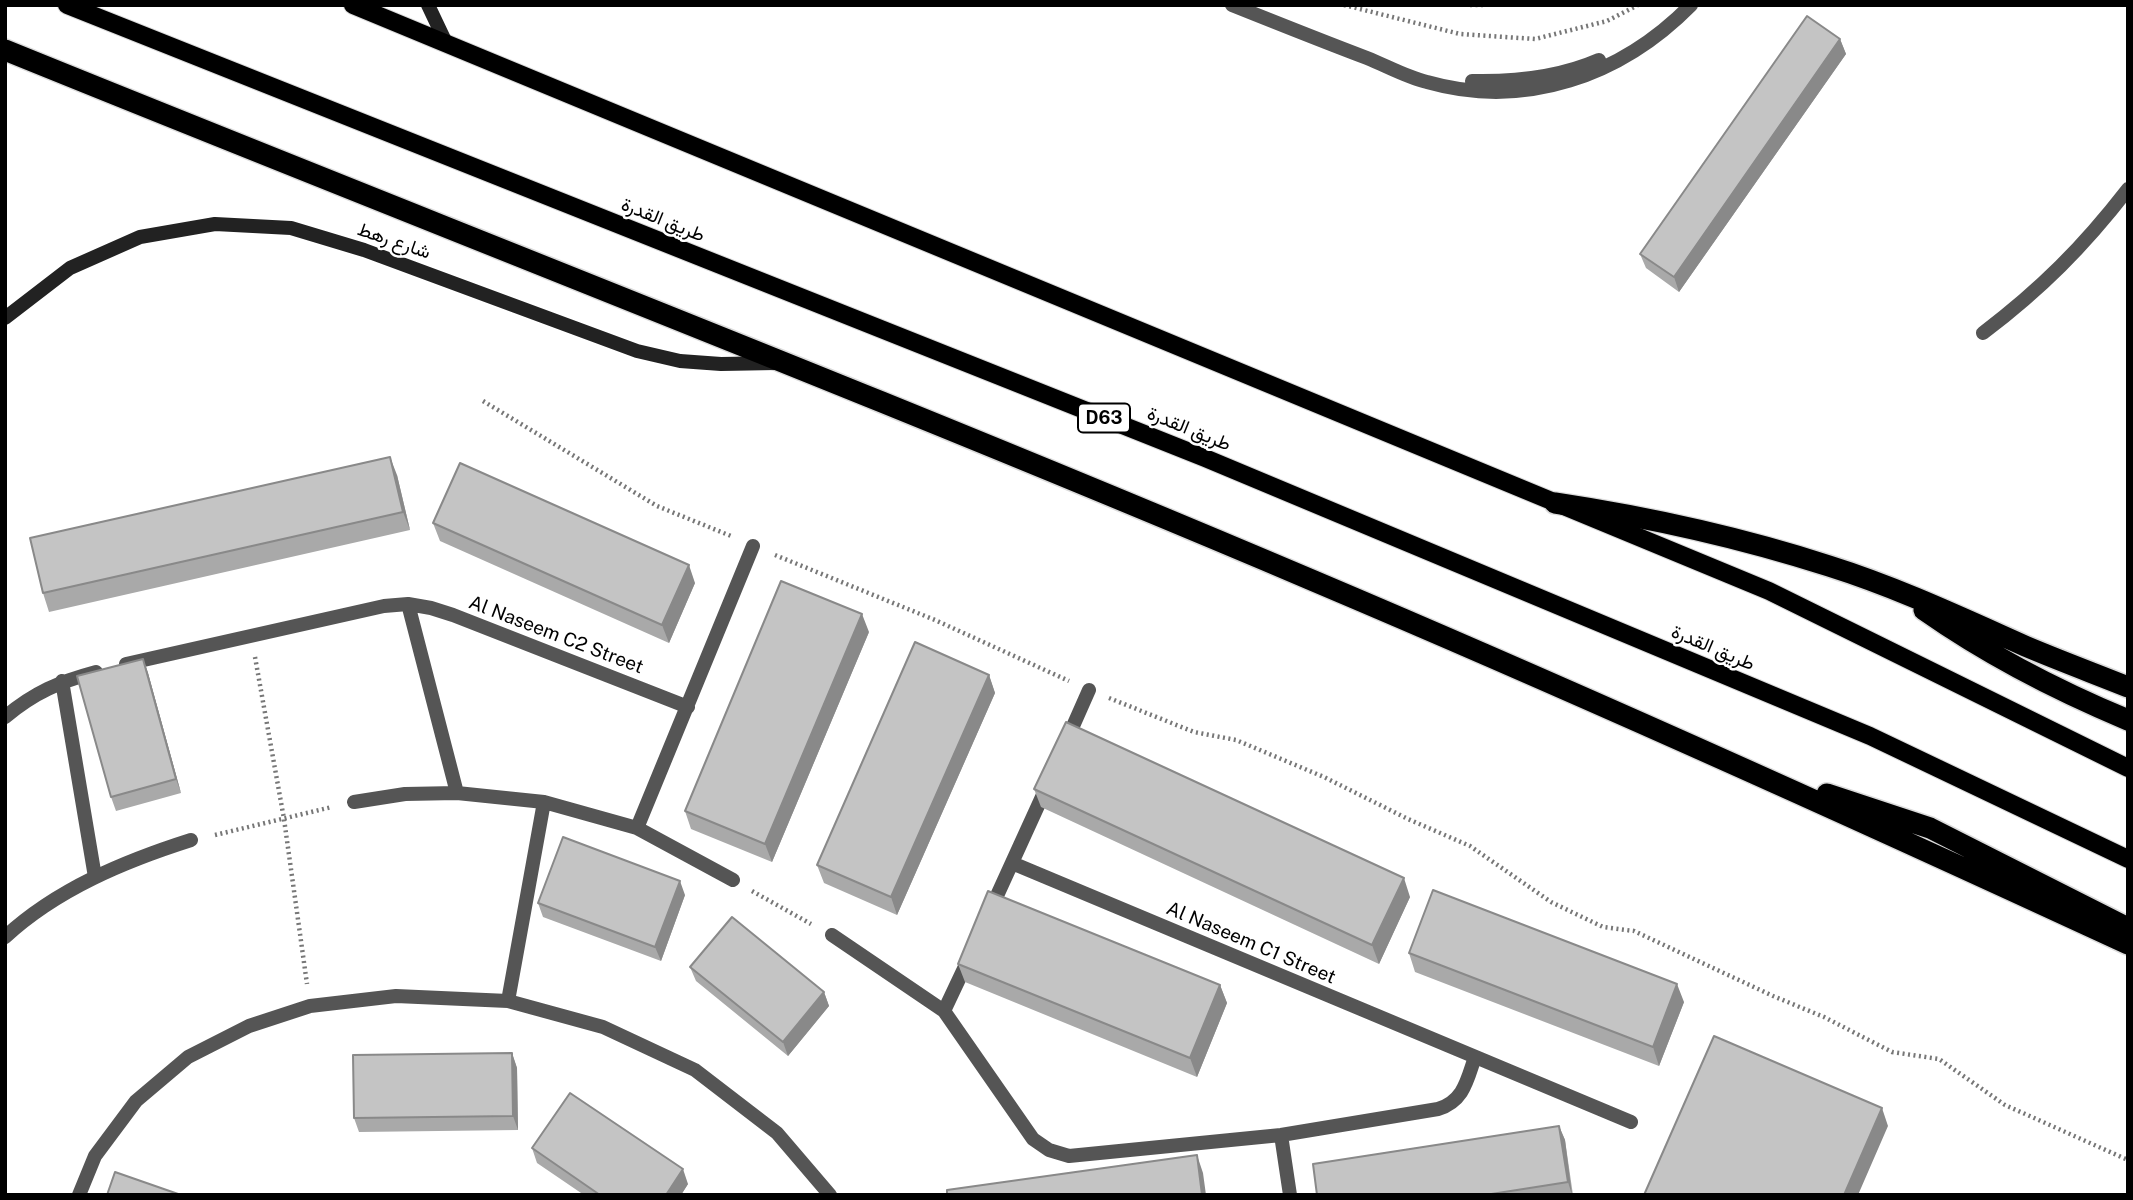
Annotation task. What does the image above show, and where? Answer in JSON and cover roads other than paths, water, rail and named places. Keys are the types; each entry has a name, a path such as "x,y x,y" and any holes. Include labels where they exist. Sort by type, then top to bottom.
{"highway":[{"path":"5,50 354,188 1309,579 1588,698 2128,944"},
{"path":"1555,503 1625,514 1763,546 1830,566 1896,590 2128,687"},
{"path":"1896,590 1951,629 2010,664 2069,695 2128,720"},
{"path":"1773,781 1857,802 1930,828 2128,928"}],"main road":[{"name":"طريق القدرة","path":"67,5 1218,463 1870,736 2128,859"},
{"path":"353,5 1769,591 2128,768"}],"street":[{"path":"428,5 447,45"},
{"path":"1233,5 1404,73 1502,82 1560,73 1589,64 1643,38 1690,5"},
{"path":"1983,333 2021,304 2066,263 2128,189"},
{"name":"شارع رهط","path":"5,317 70,268 140,237 215,224 291,228 364,250 637,351 680,361 783,363"},
{"path":"637,828 753,546"},
{"path":"408,604 457,793"},
{"name":"Al Naseem C2 Street","path":"5,718 28,699 62,681 358,610 408,604 453,615 688,707"},
{"path":"62,681 95,877"},
{"path":"1062,752 1089,690"},
{"path":"984,925 1051,777"},
{"path":"354,802 405,794 457,793 544,802 637,828 733,880"},
{"path":"508,1001 544,802"},
{"path":"5,937 51,903 95,877 142,856 191,840"},
{"name":"Al Naseem C1 Street","path":"1012,863 1631,1122"},
{"path":"832,935 944,1011 1033,1139 1049,1150 1069,1157 1281,1135 1448,1106 1464,1092 1475,1057"},
{"path":"944,1011 973,950"},
{"path":"79,1195 95,1156 136,1101 188,1057 249,1026 310,1006 396,996 508,1001 603,1027 695,1070 777,1133 830,1195"},
{"path":"1281,1135 1290,1195"}]}
